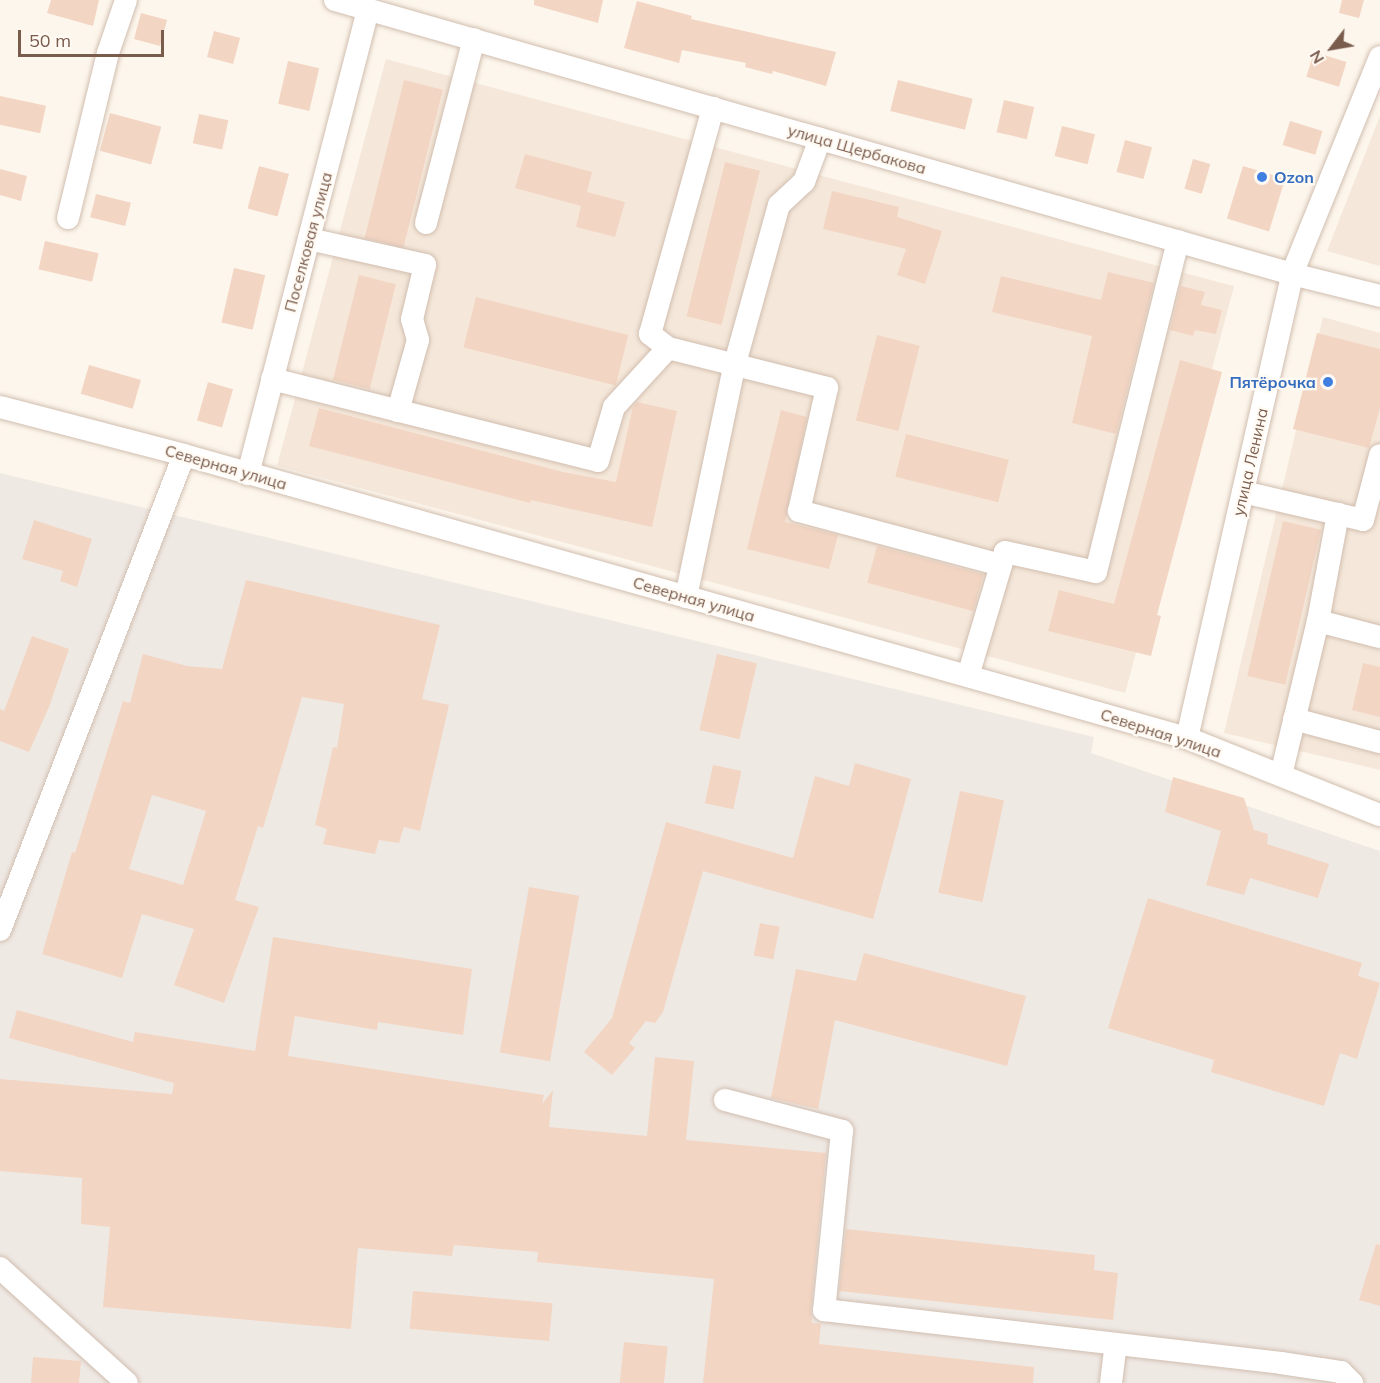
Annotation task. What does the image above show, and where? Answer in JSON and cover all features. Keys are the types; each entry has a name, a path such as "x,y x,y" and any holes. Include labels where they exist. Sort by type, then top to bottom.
{"street":[{"path":"68,218 108,53 126,0"},
{"name":"улица Щербакова","path":"335,0 368,10 398,8 474,39 1292,274 1380,296"},
{"name":"Поселковая улица","path":"248,474 368,10"},
{"path":"426,223 474,39"},
{"name":"улица Ленина","path":"1187,738 1292,274 1380,57"},
{"path":"713,108 650,334 668,348 734,367 827,388 799,512 1001,565"},
{"path":"686,597 734,367 779,205 804,182 820,139"},
{"path":"309,238 425,266 412,319 418,340 398,411"},
{"path":"968,676 1005,552 1096,572 1178,241"},
{"path":"272,379 598,461 614,406 668,348"},
{"name":"Северная улица","path":"0,407 184,455 1187,738 1380,815"},
{"path":"0,930 184,455"},
{"path":"1243,492 1363,520 1380,455"},
{"path":"1281,775 1318,621 1338,514"},
{"path":"1318,621 1380,637"},
{"path":"1294,719 1380,742"},
{"path":"725,1100 842,1131 824,1310 1341,1372 1352,1383"},
{"path":"0,1268 127,1383"},
{"path":"1111,1383 1116,1344"}],"shaded area":[{"path":"386,59 1234,286 1125,693 277,466"},
{"path":"1380,116 1380,266 1327,251"},
{"path":"1323,317 1380,333 1380,770 1224,733"},
{"path":"0,473 1094,737 1091,753 1380,851 1380,1383 0,1383"}],"building":[{"path":"51,0 99,0 93,26 47,13"},
{"path":"534,0 603,0 598,23 534,5"},
{"path":"1342,0 1364,0 1359,18 1339,13"},
{"path":"637,1 692,16 691,19 836,52 826,86 773,71 772,74 745,67 746,63 682,50 679,63 624,48"},
{"path":"141,13 167,20 160,46 134,39"},
{"path":"214,31 240,38 233,64 207,57"},
{"path":"1314,52 1347,62 1339,87 1306,77"},
{"path":"288,61 319,68 309,111 278,104"},
{"path":"404,80 443,90 403,248 365,238"},
{"path":"898,80 973,99 965,130 890,111"},
{"path":"0,96 46,106 40,133 0,125"},
{"path":"1004,100 1034,107 1027,139 997,132"},
{"path":"110,113 161,127 151,164 100,151"},
{"path":"199,114 228,120 222,150 193,143"},
{"path":"1290,121 1323,131 1315,155 1283,145"},
{"path":"1062,126 1095,134 1087,164 1055,156"},
{"path":"1125,140 1152,147 1144,179 1116,172"},
{"path":"525,154 592,172 587,192 625,202 615,237 576,227 581,206 515,188"},
{"path":"1193,159 1210,164 1202,194 1184,189"},
{"path":"725,162 760,171 721,325 687,316"},
{"path":"259,166 289,174 278,217 248,209"},
{"path":"1243,166 1285,179 1269,231 1227,219"},
{"path":"0,169 27,176 21,201 0,195"},
{"path":"832,191 899,207 897,217 942,231 925,284 897,275 906,249 823,229"},
{"path":"96,194 131,203 125,226 90,217"},
{"path":"45,241 99,253 92,282 38,269"},
{"path":"234,268 265,275 253,330 221,323"},
{"path":"1108,272 1154,283 1116,434 1072,423 1092,336 992,312 1001,276 1101,300"},
{"path":"359,275 396,284 370,389 333,380"},
{"path":"1181,286 1205,292 1201,305 1222,310 1216,334 1195,330 1193,336 1170,330"},
{"path":"476,297 628,335 616,385 463,347"},
{"path":"1317,333 1380,349 1380,408 1369,448 1293,429"},
{"path":"877,335 920,346 898,431 856,420"},
{"path":"1180,360 1222,372 1157,615 1161,616 1151,656 1048,631 1059,590 1114,604"},
{"path":"89,365 141,380 133,409 81,394"},
{"path":"208,382 233,389 222,428 197,420"},
{"path":"637,402 677,411 652,527 531,500 530,503 309,446 319,408 563,472 616,482 633,407"},
{"path":"781,410 807,417 785,522 838,535 829,569 747,549"},
{"path":"906,434 1009,460 998,502 895,477"},
{"path":"34,520 92,539 77,587 60,581 63,571 22,559"},
{"path":"1283,521 1321,530 1285,685 1247,676"},
{"path":"877,546 983,574 973,611 867,583"},
{"path":"246,580 440,625 422,699 449,705 420,831 404,827 399,843 379,840 375,854 323,844 327,829 315,825 333,747 337,748 344,704 302,697 263,828 258,826 235,900 259,907 224,1003 174,985 194,929 142,914 122,978 42,954 72,852 75,853 123,701 130,703 143,654 187,666 222,669","holes":["152,795 206,811 183,885 129,869"]},
{"path":"32,636 69,649 49,707 29,752 0,741 0,709 4,711"},
{"path":"717,654 757,663 739,739 699,730"},
{"path":"1363,663 1380,667 1380,717 1352,710"},
{"path":"855,763 911,779 873,919 703,871 663,1012 655,1023 646,1021 629,1043 635,1048 612,1075 584,1052 612,1018 666,822 793,858 815,776 849,786"},
{"path":"713,765 741,771 733,809 705,803"},
{"path":"1173,777 1244,798 1254,830 1268,834 1267,844 1329,864 1318,898 1250,878 1244,895 1206,885 1221,831 1165,812"},
{"path":"960,791 1004,800 982,902 938,893"},
{"path":"529,887 579,896 550,1061 500,1052"},
{"path":"1148,898 1362,963 1358,976 1380,983 1357,1059 1340,1053 1324,1106 1211,1072 1214,1060 1108,1028"},
{"path":"760,923 780,927 773,959 754,955"},
{"path":"273,937 472,969 463,1035 378,1022 377,1030 295,1016 288,1056 544,1095 542,1104 553,1090 549,1127 647,1136 655,1057 694,1061 686,1140 826,1153 811,1309 812,1323 821,1324 819,1344 1034,1367 1033,1383 703,1383 714,1279 537,1262 538,1252 454,1245 452,1256 358,1248 351,1329 103,1307 110,1227 81,1224 82,1178 0,1171 0,1079 172,1094 174,1083 9,1038 17,1010 133,1042 135,1032 255,1051"},
{"path":"864,953 1026,996 1007,1066 835,1020 818,1109 771,1098 796,969 856,981"},
{"path":"846,1229 1095,1255 1094,1270 1118,1273 1113,1320 839,1291"},
{"path":"1376,1244 1380,1245 1380,1306 1359,1300"},
{"path":"413,1291 552,1303 549,1341 410,1329"},
{"path":"624,1342 668,1347 664,1383 620,1383"},
{"path":"33,1357 81,1361 79,1383 31,1383"}],"place":[{"name":"Ozon","path":"1262,177"},
{"name":"Пятёрочка","path":"1328,382"}]}
